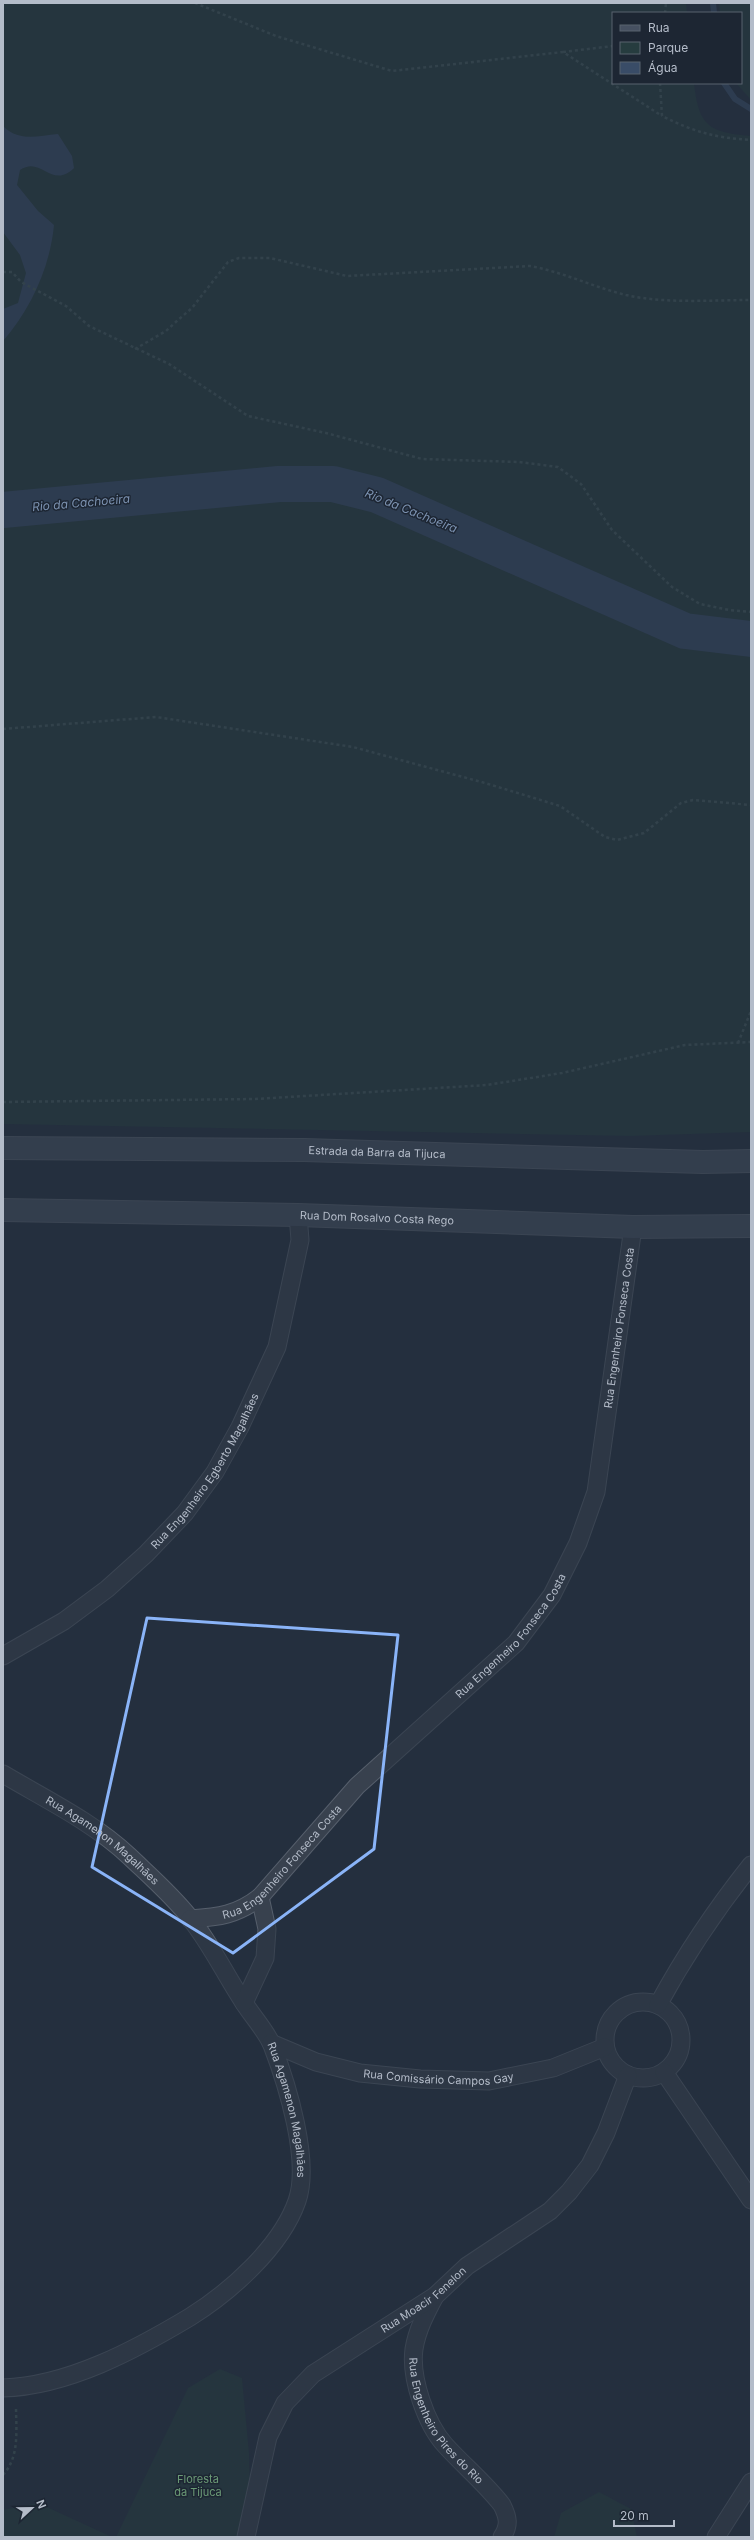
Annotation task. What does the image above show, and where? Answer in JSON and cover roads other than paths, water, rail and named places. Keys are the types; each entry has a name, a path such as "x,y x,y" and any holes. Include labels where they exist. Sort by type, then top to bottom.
{"main road":[{"name":"Estrada da Barra da Tijuca","path":"3,1148 304,1150 703,1162 751,1161"},
{"name":"Rua Dom Rosalvo Costa Rego","path":"3,1210 298,1215 633,1227 751,1226"}],"street":[{"name":"Rua Engenheiro Egberto Magalhães","path":"3,1656 64,1621 107,1589 146,1554 185,1513 215,1472 240,1427 277,1347 300,1240 298,1215"},
{"name":"Rua Engenheiro Fonseca Costa","path":"190,1919 220,1917 245,1908 260,1898 357,1786 516,1643 552,1595 578,1543 596,1492 633,1227"},
{"name":"Rua Agamenon Magalhães","path":"3,1774 75,1816 128,1855 190,1919 271,2043 295,2118 301,2155 297,2201 274,2243 232,2287 211,2304 170,2329 126,2351 70,2375 10,2387"},
{"path":"658,2005 685,1955 722,1901 751,1865"},
{"path":"244,2003 265,1958 267,1929 260,1898"},
{"path":"635,2002 647,2002 658,2005 668,2011 676,2020 681,2043 673,2064 664,2072 653,2077 640,2078 628,2075 617,2068 610,2059 605,2047 605,2035 615,2014 635,2002"},
{"name":"Rua Comissário Campos Gay","path":"271,2043 316,2062 360,2073 420,2079 488,2081 553,2068 605,2047"},
{"path":"664,2072 751,2200"},
{"name":"Rua Moacir Fenelon","path":"246,2537 268,2437 285,2403 313,2374 435,2296 467,2266 550,2210 569,2192 590,2165 606,2133 628,2075"},
{"name":"Rua Engenheiro Pires do Rio","path":"435,2296 420,2324 414,2350 416,2381 426,2418 444,2444 502,2505 507,2516 508,2528 502,2537"},
{"path":"716,2537 751,2482"}],"water":[{"path":"3,126 9,131 22,136 36,137 58,134 72,156 74,168 66,174 59,175 34,166 20,170 17,185 38,211 54,225 52,241 38,287 13,329 3,341 3,309 18,303 26,273 20,255 3,232"}],"waterway":[{"path":"713,3 714,12"},
{"path":"725,84 735,99 751,109"},
{"name":"Rio da Cachoeira","path":"3,510 279,484 333,484 377,495 685,631 751,639"}],"park label":[{"name":"Floresta da Tijuca","path":"198,2485"}]}
